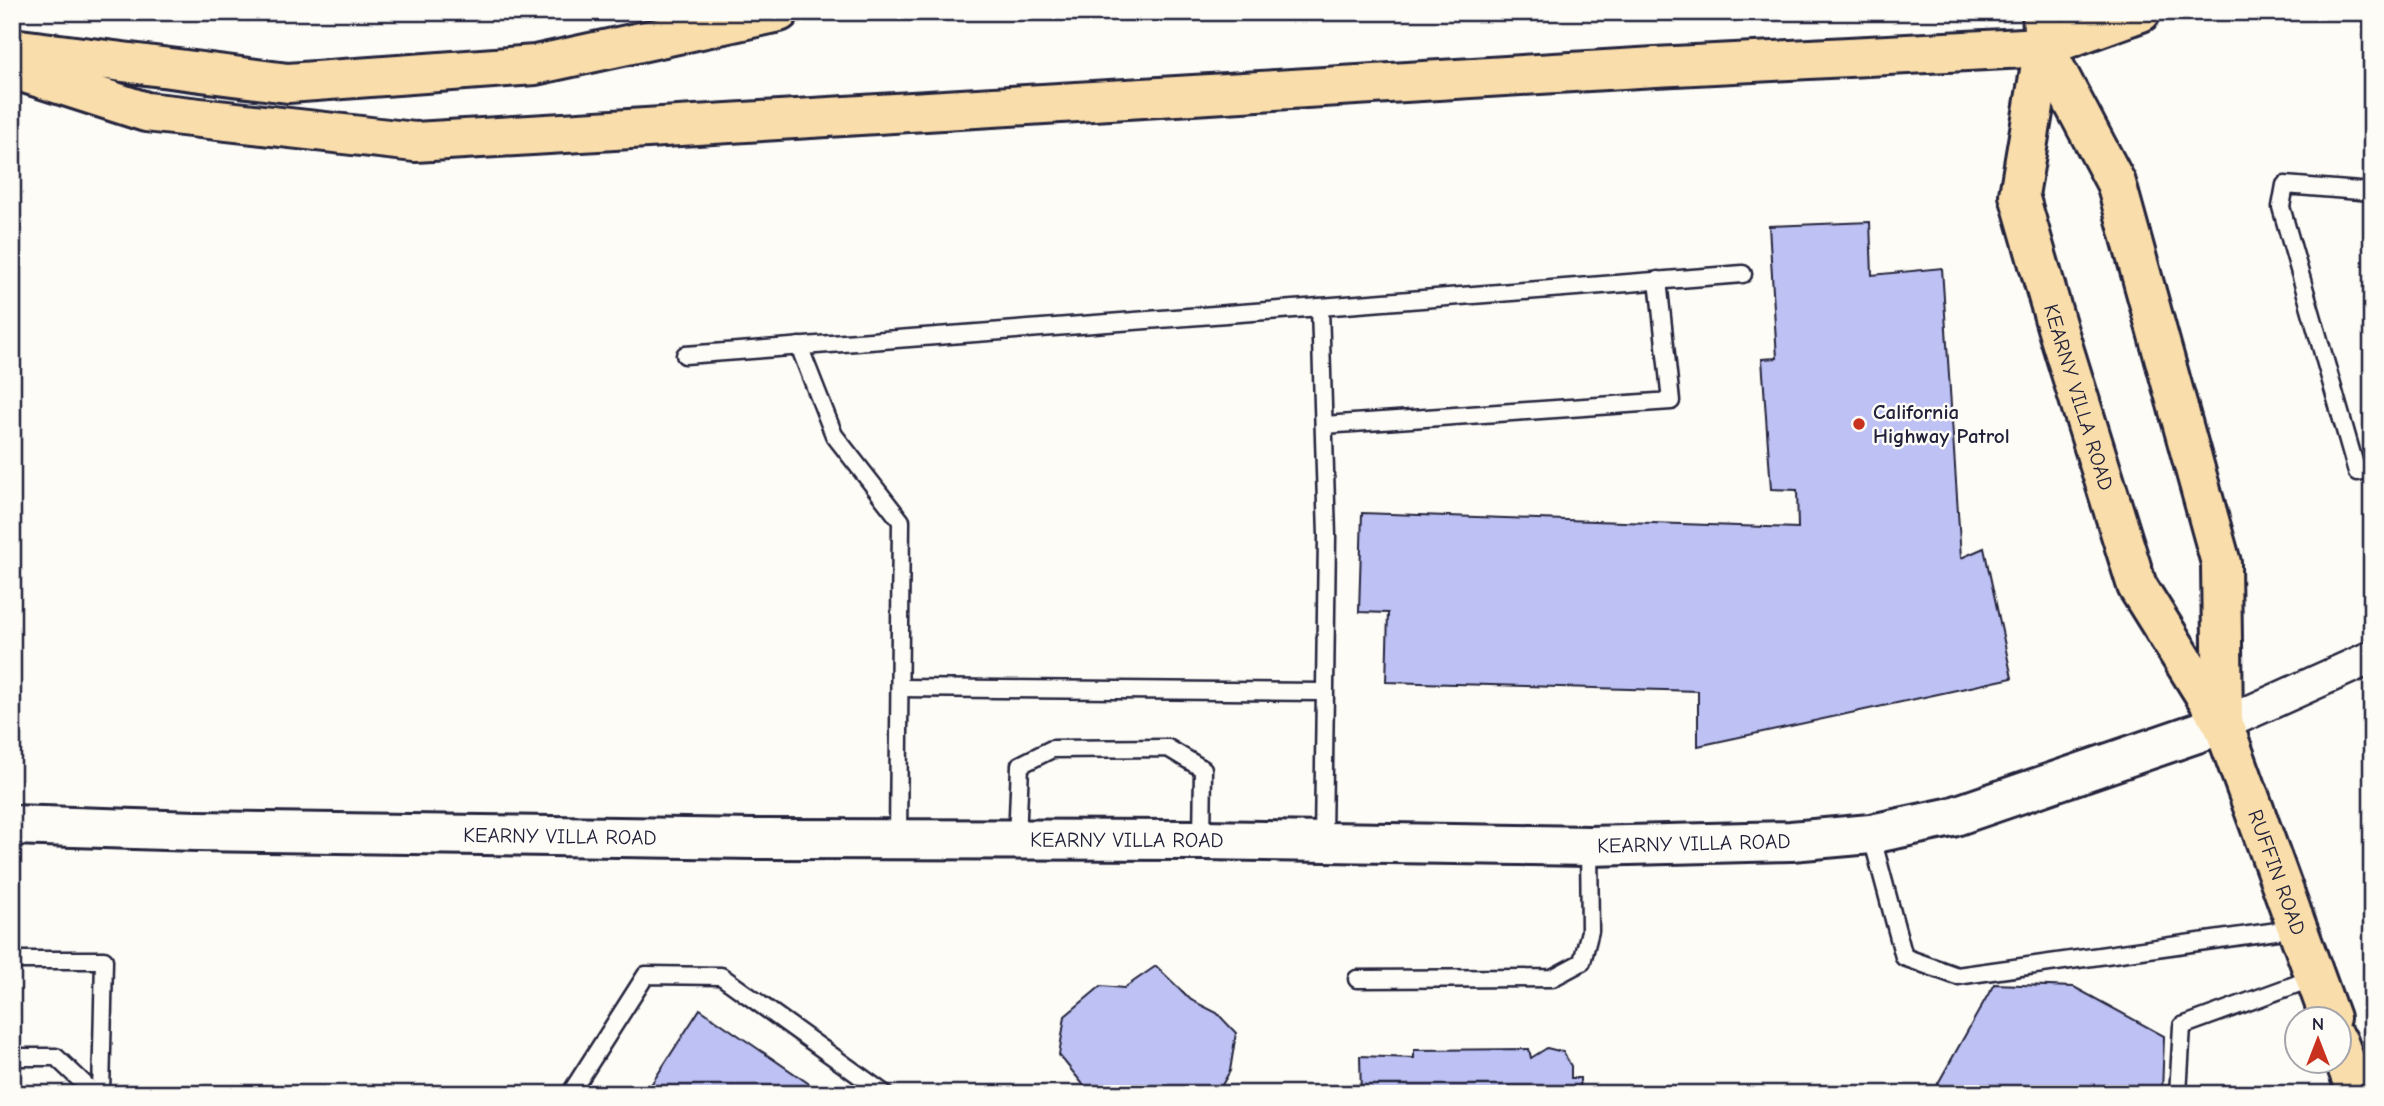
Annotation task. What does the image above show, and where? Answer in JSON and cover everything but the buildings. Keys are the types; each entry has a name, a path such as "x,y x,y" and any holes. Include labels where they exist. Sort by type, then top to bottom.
{"main road":[{"path":"12,48 288,83 535,65 779,12"},
{"path":"12,69 146,112 415,142 1655,67 2043,30 2141,12"},
{"path":"2043,30 2116,183 2221,563 2223,724"},
{"name":"KEARNY VILLA ROAD","path":"12,825 196,831 898,840 1323,841 1589,846 1791,841 1871,834 1952,817 2223,724 2137,586 2019,195 2043,30"},
{"name":"RUFFIN ROAD","path":"2223,724 2325,1004"},
{"path":"2350,1074 2357,1094"}],"street":[{"path":"2223,724 2372,657"}],"lane":[{"path":"2372,192 2285,185 2281,207 2357,472 2372,469"},
{"path":"685,355 1743,274"},
{"path":"1324,425 1671,401 1658,280"},
{"path":"1320,307 1327,536 1323,841"},
{"path":"799,346 834,435 901,521 898,840"},
{"path":"900,688 1324,692"},
{"path":"1017,841 1020,765 1052,749 1155,748 1168,748 1203,769 1202,840"},
{"path":"1871,834 1904,957 1957,976 2298,928"},
{"path":"1357,979 1552,978 1582,962 1590,931 1589,846"},
{"path":"12,960 104,960 101,1094"},
{"path":"570,1094 646,975 721,976 885,1094"},
{"path":"2178,1094 2182,1026 2316,977"},
{"path":"12,1056 56,1057 95,1094"}],"place":[{"name":"California Highway Patrol","path":"1859,424"}]}
